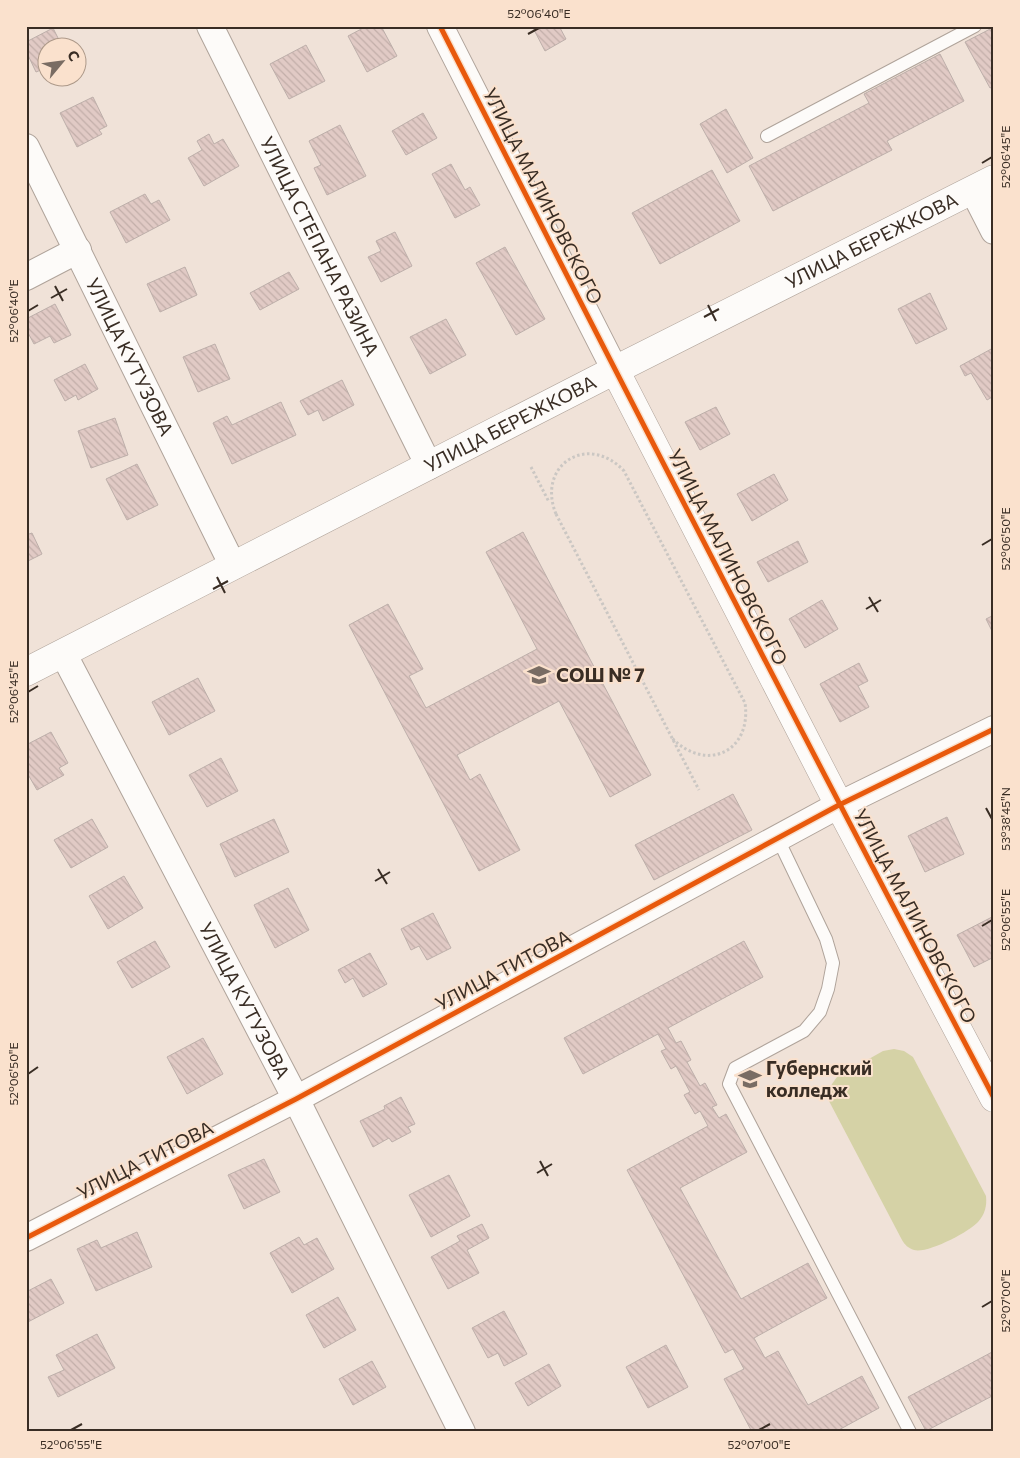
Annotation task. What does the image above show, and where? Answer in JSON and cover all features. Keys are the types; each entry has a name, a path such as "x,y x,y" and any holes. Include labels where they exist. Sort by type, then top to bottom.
{"street":[{"name":"УЛИЦА СТЕПАНА РАЗИНА","path":"210,26 429,466"},
{"name":"УЛИЦА МАЛИНОВСКОГО","path":"440,26 839,805 994,1098"},
{"name":"УЛИЦА КУТУЗОВА","path":"26,147 233,566"},
{"name":"УЛИЦА БЕРЕЖКОВА","path":"26,672 615,370 983,185"},
{"path":"983,185 994,231"},
{"path":"26,276 78,250"},
{"name":"УЛИЦА КУТУЗОВА","path":"63,653 296,1099 462,1432"},
{"name":"УЛИЦА ТИТОВА","path":"26,1238 296,1099 839,805 994,729"}],"lane":[{"path":"767,136 975,26"},
{"path":"778,839 826,939 833,963 828,989 820,1012 804,1031 735,1068 729,1084 910,1432"}],"path":[{"path":"556,514 550,502 550,487 555,474 564,463 576,456 590,453 604,455 616,461 624,471 745,703 747,716 745,728 738,740 718,754 705,756 693,754 680,747 672,738"},
{"path":"531,467 699,790"}],"shaded area":[{"path":"894,1049 904,1051 913,1057 986,1196 986,1207 978,1222 948,1241 928,1249 914,1250 902,1240 829,1101 829,1091 837,1077 883,1051"}],"building":[{"path":"367,26 381,26 397,56 367,72 348,36"},
{"path":"532,26 559,26 566,39 545,51"},
{"path":"994,27 994,86 990,88 965,42"},
{"path":"53,28 58,38 38,38 38,71 36,72 26,51 26,42"},
{"path":"306,45 325,81 289,99 270,64"},
{"path":"940,54 964,101 887,141 892,150 773,211 749,166 869,103 864,94"},
{"path":"93,97 107,126 99,130 102,134 77,147 60,113"},
{"path":"726,109 753,158 727,173 700,124"},
{"path":"423,113 437,138 406,155 392,131"},
{"path":"340,125 366,176 327,195 314,168 321,165 309,141"},
{"path":"209,134 214,144 223,139 239,166 204,186 188,158 202,150 197,141"},
{"path":"451,164 465,190 470,187 480,205 455,218 432,174"},
{"path":"712,170 740,221 660,264 632,213"},
{"path":"145,194 151,204 159,200 170,220 126,243 110,212"},
{"path":"395,232 412,266 381,282 368,257 381,251 376,241"},
{"path":"505,247 545,319 516,335 476,263"},
{"path":"185,267 197,295 160,312 147,284"},
{"path":"289,272 299,289 260,310 250,293"},
{"path":"930,293 947,329 916,344 898,309"},
{"path":"55,304 71,335 54,343 50,336 34,344 26,329 26,319"},
{"path":"446,319 466,355 430,374 410,337"},
{"path":"215,344 230,379 198,392 183,357"},
{"path":"993,348 994,396 987,400 971,373 965,376 960,366"},
{"path":"85,364 98,389 78,400 76,395 65,401 54,380"},
{"path":"342,380 354,405 323,421 318,410 308,415 300,401"},
{"path":"281,402 296,435 232,464 213,423 227,416 232,425"},
{"path":"716,407 730,434 700,450 685,422"},
{"path":"115,418 128,455 91,468 78,431"},
{"path":"137,464 158,505 127,520 106,479"},
{"path":"774,474 788,500 752,521 737,494"},
{"path":"523,532 651,775 610,797 559,701 457,755 470,780 480,774 520,850 479,871 349,625 388,604 423,669 409,676 426,708 537,649 486,552"},
{"path":"32,533 42,554 26,562 26,535"},
{"path":"798,541 808,562 768,582 757,562"},
{"path":"822,600 838,629 805,648 789,619"},
{"path":"994,615 994,635 986,619"},
{"path":"859,663 868,681 858,686 869,707 840,722 820,684"},
{"path":"198,678 215,711 169,735 152,702"},
{"path":"51,732 68,763 59,768 64,775 37,790 26,771 26,745"},
{"path":"221,758 238,791 207,807 189,775"},
{"path":"733,794 752,830 654,880 635,845"},
{"path":"947,817 964,854 925,872 908,836"},
{"path":"92,819 108,847 71,868 54,840"},
{"path":"274,819 289,852 235,877 220,844"},
{"path":"124,876 143,908 108,929 89,896"},
{"path":"288,888 309,930 275,948 254,905"},
{"path":"433,913 451,948 427,960 419,946 411,950 401,929"},
{"path":"994,916 994,957 974,967 957,935"},
{"path":"155,941 170,967 132,988 117,962"},
{"path":"744,941 763,977 668,1028 676,1043 681,1041 691,1060 687,1062 700,1086 705,1083 717,1105 712,1107 719,1118 726,1114 747,1152 680,1188 741,1299 808,1263 827,1298 754,1338 765,1358 778,1351 808,1405 862,1376 879,1408 835,1432 752,1432 724,1379 744,1369 733,1349 725,1353 627,1170 708,1126 700,1111 695,1114 684,1095 690,1092 676,1066 671,1069 661,1051 666,1049 658,1034 583,1074 564,1038"},
{"path":"370,953 387,984 363,997 353,978 345,983 338,970"},
{"path":"203,1038 223,1074 187,1094 167,1057"},
{"path":"401,1097 415,1124 408,1127 411,1132 392,1142 389,1138 373,1147 360,1121 385,1109 384,1106"},
{"path":"264,1159 280,1192 244,1209 228,1175"},
{"path":"449,1175 470,1216 431,1237 409,1195"},
{"path":"482,1224 489,1238 467,1250 479,1273 448,1289 431,1257 460,1241 457,1236"},
{"path":"137,1232 152,1267 96,1291 77,1249 97,1240 101,1248"},
{"path":"299,1237 304,1245 317,1238 334,1269 292,1293 270,1253"},
{"path":"51,1279 64,1303 26,1323 26,1292"},
{"path":"338,1297 356,1330 324,1348 306,1315"},
{"path":"504,1311 527,1354 504,1366 498,1353 488,1358 472,1328"},
{"path":"97,1334 115,1368 58,1397 48,1377 64,1370 56,1355"},
{"path":"666,1345 688,1387 648,1408 626,1367"},
{"path":"994,1351 994,1395 926,1431 908,1397"},
{"path":"372,1361 386,1387 353,1405 339,1379"},
{"path":"549,1364 561,1386 528,1406 515,1383"}],"cycle path":[{"path":"440,26 715,563 994,1098"},
{"path":"26,1238 296,1099 839,805 994,729"}],"place":[{"name":"СОШ № 7","path":"539,675"},
{"name":"Губернский колледж","path":"750,1079"}]}
